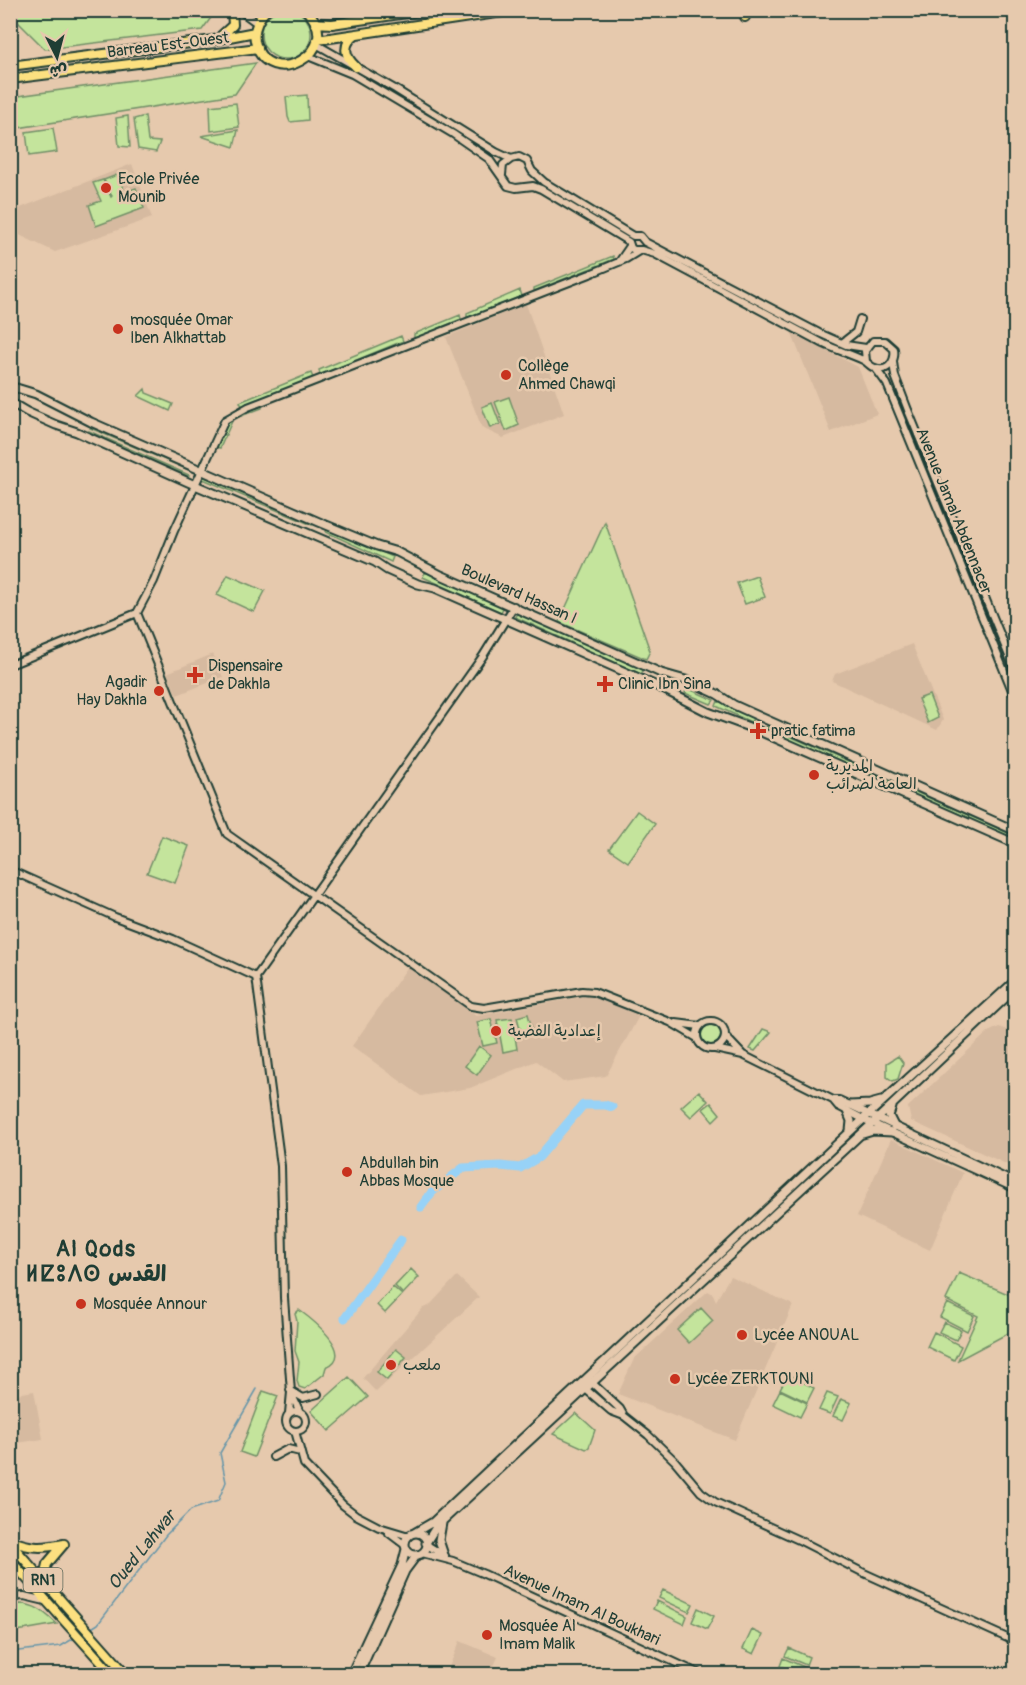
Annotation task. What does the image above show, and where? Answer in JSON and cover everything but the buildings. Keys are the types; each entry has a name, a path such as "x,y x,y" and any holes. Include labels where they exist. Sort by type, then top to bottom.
{"main road":[{"path":"214,40 228,32 233,25 231,10"},
{"path":"264,11 255,32 258,48 267,59 281,65 296,64 308,56 317,42 315,23 306,10"},
{"path":"315,23 332,24 427,10"},
{"path":"317,42 357,33 516,10"},
{"name":"Barreau Est-Ouest","path":"10,66 214,40 255,32"},
{"path":"356,67 349,59 346,48 350,39 357,33"},
{"name":"Barreau Est-Ouest","path":"10,79 258,48"},
{"name":"Boulevard Hassan I","path":"10,386 32,393 202,472 330,527 397,552 441,575 662,673 698,685 765,719 1016,831"},
{"name":"Boulevard Hassan I","path":"10,402 27,412 196,486 312,533 416,585 435,588 659,687 708,712 758,730 1016,844"},
{"path":"359,1674 405,1571 420,1554 434,1530 443,1520 866,1116 1016,980"},
{"path":"589,1381 876,1121 1016,988"},
{"path":"849,1133 851,1126 849,1108 886,1098"},
{"path":"856,1138 873,1131 893,1129 889,1116 893,1105"},
{"path":"351,1674 402,1565 412,1534 433,1522 583,1387"},
{"path":"443,1520 439,1540 444,1555"},
{"path":"412,1534 422,1536 427,1544"},
{"path":"10,1542 35,1548 64,1544 46,1564 44,1581"},
{"name":"RN1","path":"10,1542 126,1674"},
{"path":"406,1547 412,1554 420,1554"},
{"name":"RN1","path":"10,1560 108,1672"},
{"path":"114,1662 122,1665 132,1674"}],"street":[{"path":"239,10 257,23"},
{"path":"317,42 496,152 511,159 523,159 530,164 532,171 531,180 526,186"},
{"path":"308,56 352,74 453,134 489,159 502,175 505,183 512,187 526,186 541,189 631,241"},
{"path":"502,175 503,165 511,159"},
{"path":"532,171 544,182 631,241 634,250 655,254 832,348 866,361 876,369 886,368 893,362 894,349 885,340 873,341 866,348 866,361"},
{"path":"618,262 631,241 640,236 645,242 809,328 842,343 866,348"},
{"path":"10,665 137,613 154,581 174,531 225,420 233,414 631,257 640,250 645,242"},
{"path":"842,343 856,332 860,319"},
{"name":"Avenue Jamal Abdennacer","path":"893,362 908,410 1016,673"},
{"name":"Avenue Jamal Abdennacer","path":"876,369 887,384 1016,700"},
{"path":"299,1430 290,1430 286,1425 291,1391 284,1298 281,1166 256,977 514,606"},
{"path":"137,613 227,834 471,1006 484,1008 591,991 605,994 669,1022 697,1038 702,1047 743,1055 834,1100 837,1105 849,1108 1016,1189"},
{"path":"10,870 256,977"},
{"path":"669,1022 700,1026 706,1022 717,1022 722,1027 725,1036 743,1055"},
{"path":"697,1038 700,1026"},
{"path":"715,1049 722,1044 725,1036"},
{"path":"893,1129 1016,1183"},
{"path":"589,1381 620,1409 624,1416"},
{"path":"583,1387 611,1411 624,1416 648,1435 675,1461 701,1492 715,1502 1016,1642"},
{"path":"291,1391 303,1398 318,1394"},
{"path":"291,1391 306,1421 299,1430 300,1451 304,1464 343,1505 356,1515 387,1530 406,1547"},
{"path":"289,1413 300,1412"},
{"path":"273,1457 288,1449 300,1451"},
{"path":"387,1530 412,1534"},
{"name":"Avenue Imam Al Boukhari","path":"427,1544 453,1561 700,1674"},
{"name":"Avenue Imam Al Boukhari","path":"420,1554 453,1561"},
{"path":"10,1597 24,1596 48,1602"}],"shaded area":[{"name":"Ecole Privée Mounib","path":"132,164 152,218 55,252 11,231 10,212"},
{"name":"Collège Ahmed Chawqi","path":"526,304 564,414 503,438 482,428 446,337"},
{"path":"791,332 858,367 877,414 831,432"},
{"path":"912,644 943,720 937,730 832,681 835,674"},
{"name":"Dispensaire de Dakhla","path":"213,654 223,677 177,695 167,673"},
{"name":"إعدادية الفضية","path":"409,965 476,1016 592,995 639,1016 606,1076 563,1082 536,1061 470,1088 421,1096 352,1046"},
{"path":"999,1027 1015,1033 1015,1168 911,1121 908,1107 988,1032"},
{"path":"891,1139 963,1173 930,1250 857,1216"},
{"path":"457,1276 479,1297 376,1392 363,1378 423,1308 429,1306"},
{"path":"730,1276 793,1305 735,1440 618,1394 634,1359 708,1291 713,1294 716,1301"},
{"path":"34,1391 43,1439 11,1444 11,1395"},
{"path":"460,1641 498,1657 490,1674 446,1674"}],"green space":[{"path":"286,9 304,16 311,34 304,52 286,59 268,52 261,34 268,16"},
{"path":"18,10 208,10 213,15 202,30 45,49 16,20"},
{"path":"256,63 235,94 11,129 11,97"},
{"path":"307,95 308,120 290,122 286,97"},
{"path":"236,103 239,127 211,131 210,106"},
{"path":"128,116 130,147 119,146 116,118"},
{"path":"145,116 148,141 160,142 156,152 138,149 134,119"},
{"path":"53,128 57,152 29,156 26,132"},
{"path":"238,130 234,147 201,136"},
{"path":"117,175 125,192 136,188 144,208 96,226 89,205 101,201 93,183 103,180 111,197 104,180"},
{"path":"613,256 614,259 534,291 534,288"},
{"path":"520,290 522,296 467,318 467,313"},
{"path":"460,315 461,319 414,339 414,334"},
{"path":"401,336 403,341 320,375 319,370"},
{"path":"311,373 313,378 242,406 240,402"},
{"path":"145,389 146,393 173,404 170,411 138,396"},
{"path":"509,397 519,425 506,431 495,402"},
{"path":"262,403 262,408 233,419 220,448 216,447 230,415"},
{"path":"492,403 500,424 490,428 482,407"},
{"path":"91,427 191,471 90,428"},
{"path":"89,431 189,475 188,476"},
{"path":"204,474 313,521 312,525 203,479"},
{"path":"605,522 650,651 646,659 559,622"},
{"path":"328,528 393,557 391,562 326,532"},
{"path":"425,572 504,606 501,612 423,577"},
{"path":"228,575 265,591 254,612 217,595"},
{"path":"757,576 765,597 745,604 737,583"},
{"path":"517,613 645,668 641,674 515,617"},
{"path":"687,688 714,700 711,704 685,693"},
{"path":"929,695 938,718 928,723 918,699"},
{"path":"718,701 754,717 751,722 716,706"},
{"path":"767,726 1015,836 1015,841 765,730"},
{"path":"637,811 655,824 628,862 609,849"},
{"path":"162,836 189,846 175,883 147,873"},
{"path":"528,1014 533,1033 522,1036 517,1017"},
{"path":"512,1018 517,1049 503,1052 497,1020"},
{"path":"491,1019 497,1043 483,1046 477,1022"},
{"path":"711,1025 718,1028 721,1035 718,1042 711,1045 704,1042 701,1035 704,1028"},
{"path":"763,1029 771,1032 755,1051 750,1049"},
{"path":"479,1046 491,1055 477,1075 465,1066"},
{"path":"898,1056 903,1063 898,1079 893,1081 887,1077 887,1063"},
{"path":"699,1091 708,1101 691,1117 681,1107"},
{"path":"711,1103 720,1114 713,1121 703,1109"},
{"path":"411,1269 419,1277 403,1294 395,1286"},
{"path":"959,1273 1015,1297 1016,1329 958,1360 978,1316 946,1300"},
{"path":"393,1287 402,1295 385,1313 377,1305"},
{"path":"947,1303 974,1316 967,1331 940,1317"},
{"path":"701,1308 713,1321 689,1343 677,1330"},
{"path":"299,1310 329,1337 337,1354 334,1361 326,1367 324,1374 305,1389 299,1387 297,1381 299,1362 295,1351 297,1321 295,1314"},
{"path":"944,1322 961,1330 956,1340 939,1332"},
{"path":"934,1332 961,1346 954,1360 927,1347"},
{"name":"ملعب","path":"396,1349 406,1357 387,1380 377,1372"},
{"path":"788,1374 814,1388 807,1402 780,1389"},
{"path":"349,1377 368,1397 329,1431 311,1411"},
{"path":"780,1390 807,1403 800,1417 773,1404"},
{"path":"263,1391 278,1396 254,1457 240,1452"},
{"path":"827,1393 838,1397 830,1414 819,1410"},
{"path":"841,1399 851,1403 843,1420 833,1416"},
{"path":"576,1413 595,1430 589,1447 586,1449 553,1434"},
{"path":"663,1590 693,1604 689,1612 659,1598"},
{"path":"657,1601 687,1616 684,1624 653,1609"},
{"path":"20,1604 36,1608 57,1624 11,1632 11,1606"},
{"path":"698,1608 714,1616 707,1629 692,1622"},
{"path":"752,1630 763,1635 754,1654 743,1649"},
{"path":"789,1648 809,1657 806,1665 785,1656"},
{"path":"783,1658 804,1667 801,1674 780,1666"}],"waterway":[{"path":"421,1207 432,1192 463,1168 500,1166 520,1168 539,1157 583,1105 612,1107"},
{"path":"345,1318 401,1240"},
{"name":"Oued Lahwar","path":"90,1629 98,1624 166,1535 191,1510 218,1501 226,1482 220,1453 257,1389"},
{"name":"Oued Lahwar","path":"10,1652 61,1646 76,1637"}],"place":[{"name":"Ecole Privée Mounib","path":"106,188"},
{"name":"mosquée Omar Iben Alkhattab","path":"118,329"},
{"name":"Collège Ahmed Chawqi","path":"506,375"},
{"name":"Dispensaire de Dakhla","path":"195,675"},
{"name":"Clinic Ibn Sina","path":"605,684"},
{"name":"Agadir Hay Dakhla","path":"159,691"},
{"name":"pratic fatima","path":"758,731"},
{"name":"المديرية العامة لضرائب","path":"814,775"},
{"name":"إعدادية الفضية","path":"496,1031"},
{"name":"Abdullah bin Abbas Mosque","path":"347,1172"},
{"name":"Mosquée Annour","path":"81,1304"},
{"name":"Lycée ANOUAL","path":"742,1335"},
{"name":"ملعب","path":"391,1365"},
{"name":"Lycée ZERKTOUNI","path":"675,1379"},
{"name":"Mosquée Al Imam Malik","path":"487,1635"}],"district":[{"name":"Al Qods ⵍⵇⵓⴷⵙ القدس","path":"96,1262"}]}
